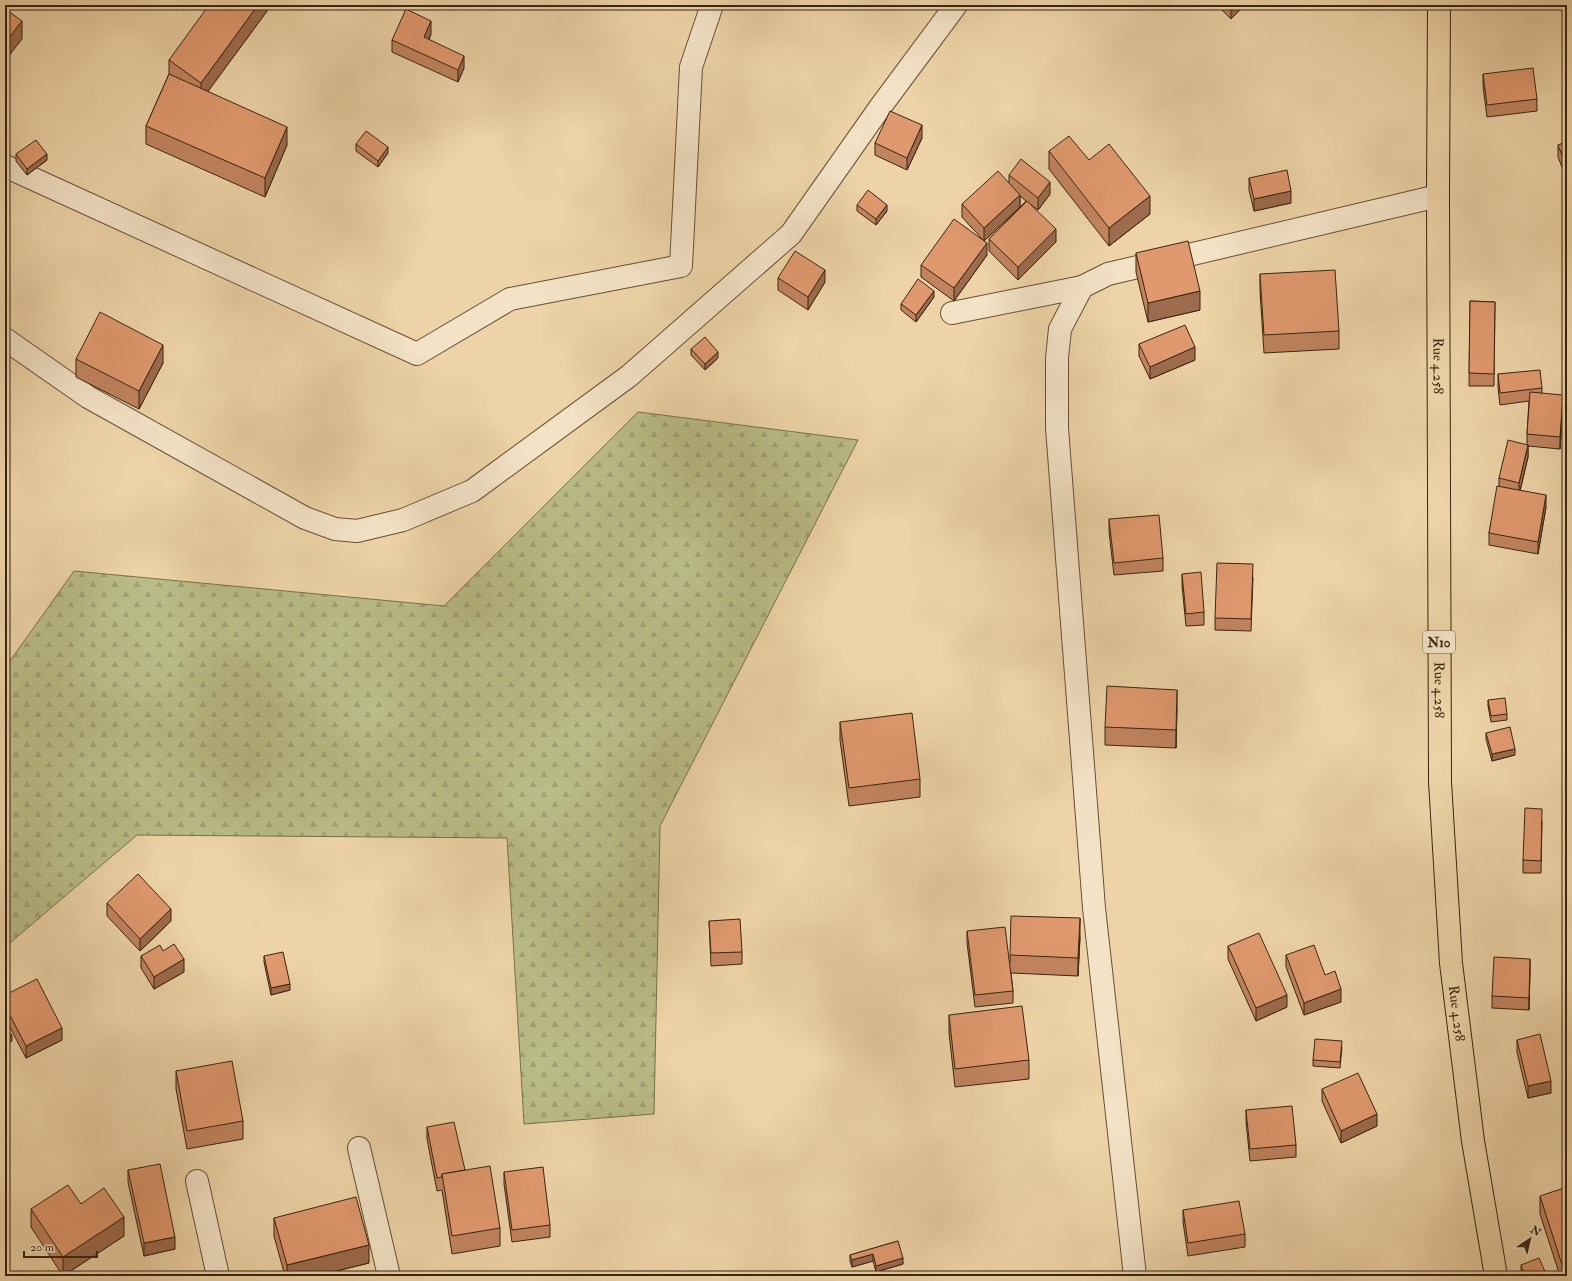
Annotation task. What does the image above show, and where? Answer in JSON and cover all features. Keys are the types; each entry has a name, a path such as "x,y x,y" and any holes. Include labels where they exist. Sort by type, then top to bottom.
{"highway":[{"name":"Rue 4.258","path":"1440,5 1438,196 1440,782 1451,963 1473,1141 1496,1276"}],"street":[{"path":"5,166 417,354 510,299 680,266 691,67 712,5"},
{"path":"5,339 88,397 305,518 335,529 356,531 403,520 472,491 629,376 791,234 881,106 956,5"},
{"path":"952,313 1082,287 1108,274 1438,196"},
{"path":"1082,287 1060,330 1057,358 1057,428 1094,908 1135,1276"},
{"path":"358,1148 389,1276"},
{"path":"197,1181 218,1276"}],"green space":[{"path":"638,412 858,440 660,826 654,1114 524,1124 507,838 137,835 5,947 5,668 74,571 444,606"}],"building":[{"path":"209,5 258,5 201,83 169,60"},
{"path":"5,9 22,21 5,43"},
{"path":"406,9 431,21 424,37 464,56 458,70 392,40"},
{"path":"1533,68 1537,99 1487,105 1483,74"},
{"path":"169,74 287,127 265,178 146,126"},
{"path":"890,111 922,125 907,158 875,143"},
{"path":"366,131 388,147 378,161 356,144"},
{"path":"1069,136 1089,160 1109,144 1150,196 1109,228 1049,151"},
{"path":"36,140 47,154 27,169 16,154"},
{"path":"1567,142 1567,168 1558,145"},
{"path":"1021,159 1050,182 1038,198 1009,175"},
{"path":"1287,170 1291,191 1254,199 1249,178"},
{"path":"998,171 1020,195 984,228 962,204"},
{"path":"868,190 887,205 876,219 857,205"},
{"path":"1027,201 1056,229 1018,267 989,239"},
{"path":"954,219 987,243 954,288 921,265"},
{"path":"1188,241 1200,291 1148,303 1136,253"},
{"path":"795,251 825,270 808,297 778,278"},
{"path":"1335,270 1339,331 1264,335 1260,274"},
{"path":"918,279 934,291 916,315 901,304"},
{"path":"1470,301 1495,302 1494,374 1469,373"},
{"path":"100,312 163,345 139,391 76,359"},
{"path":"1185,325 1195,347 1150,367 1139,344"},
{"path":"705,337 718,352 705,364 691,349"},
{"path":"1540,370 1542,388 1500,393 1498,374"},
{"path":"1530,392 1563,395 1560,437 1527,434"},
{"path":"1508,440 1528,445 1519,483 1499,478"},
{"path":"1497,486 1546,495 1538,542 1489,533"},
{"path":"1159,515 1163,558 1114,563 1109,519"},
{"path":"1217,563 1253,564 1251,619 1215,618"},
{"path":"1201,572 1204,612 1186,614 1182,574"},
{"path":"1107,686 1177,690 1176,730 1105,727"},
{"path":"1505,698 1507,714 1491,716 1488,700"},
{"path":"912,713 920,779 849,788 840,722"},
{"path":"1510,727 1515,749 1492,754 1486,733"},
{"path":"1525,808 1542,809 1541,861 1523,860"},
{"path":"138,874 171,909 140,939 107,903"},
{"path":"1011,916 1080,918 1078,958 1010,955"},
{"path":"740,919 742,952 711,953 709,921"},
{"path":"1005,927 1013,991 975,995 967,931"},
{"path":"1259,933 1287,995 1256,1008 1228,946"},
{"path":"174,944 184,959 154,977 141,956 160,945 163,951"},
{"path":"1314,945 1325,975 1335,971 1341,989 1304,1003 1286,955"},
{"path":"283,952 290,984 271,988 264,956"},
{"path":"1494,957 1530,959 1529,998 1492,996"},
{"path":"37,979 62,1028 26,1046 5,1006 5,995"},
{"path":"1022,1006 1029,1060 955,1069 949,1015"},
{"path":"5,1027 12,1035 5,1041"},
{"path":"1540,1034 1551,1081 1528,1086 1517,1040"},
{"path":"1315,1039 1342,1041 1340,1062 1313,1060"},
{"path":"232,1061 243,1121 187,1131 176,1071"},
{"path":"1358,1073 1377,1114 1341,1131 1322,1089"},
{"path":"1292,1106 1296,1145 1250,1149 1246,1110"},
{"path":"454,1122 465,1170 442,1174 442,1177 437,1178 427,1127"},
{"path":"160,1164 175,1237 144,1243 128,1170"},
{"path":"490,1166 500,1228 452,1236 442,1174"},
{"path":"543,1167 550,1225 512,1230 504,1172"},
{"path":"68,1185 81,1204 104,1188 124,1217 63,1257 31,1209"},
{"path":"1567,1187 1567,1273 1565,1274 1540,1196"},
{"path":"356,1197 369,1245 287,1265 274,1218"},
{"path":"1239,1201 1245,1234 1188,1243 1183,1210"},
{"path":"898,1241 903,1258 876,1266 873,1254 852,1260 850,1255"},
{"path":"1539,1258 1547,1276 1525,1276 1521,1265"},
{"path":"1214,1273 1219,1276 1212,1276"}]}
